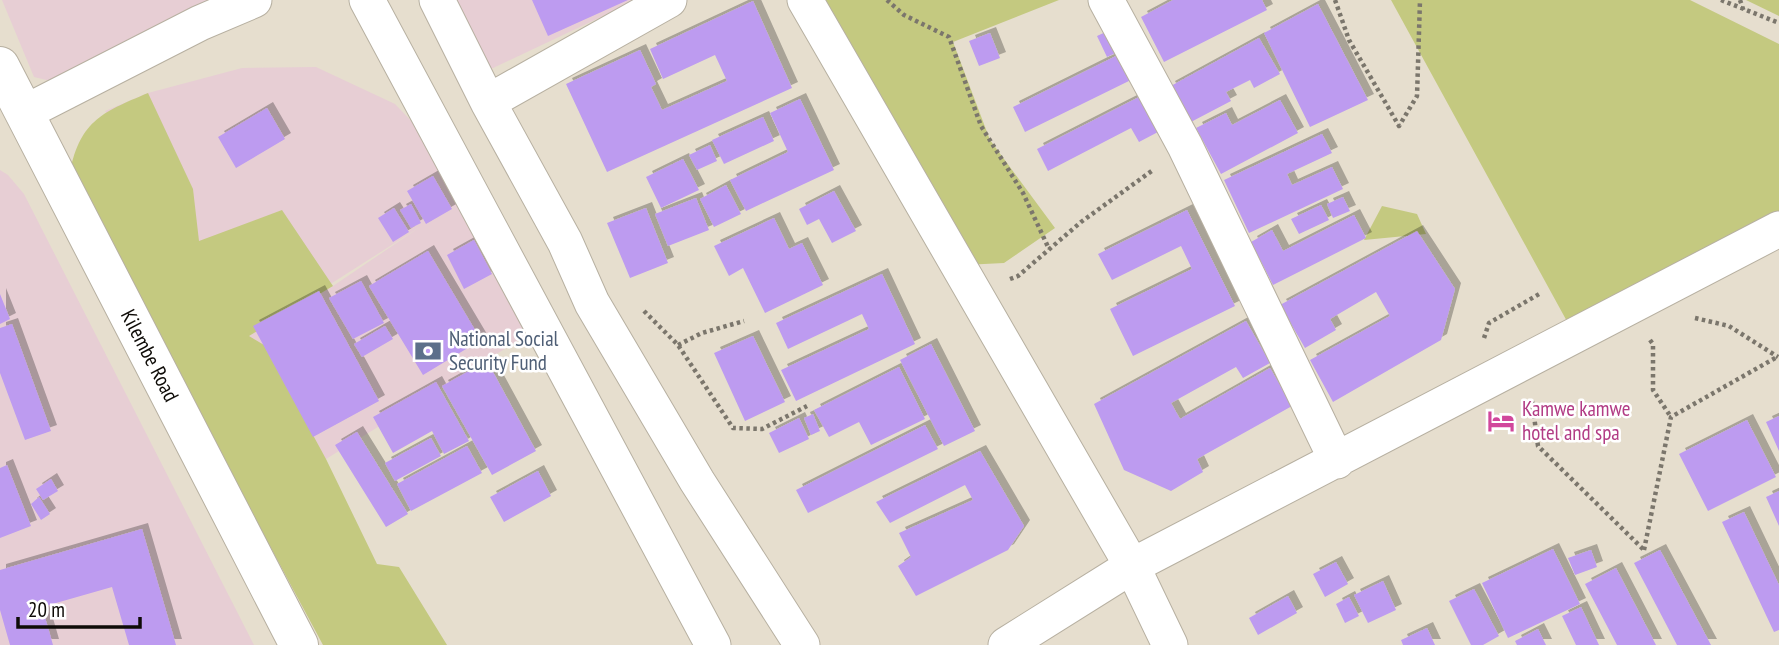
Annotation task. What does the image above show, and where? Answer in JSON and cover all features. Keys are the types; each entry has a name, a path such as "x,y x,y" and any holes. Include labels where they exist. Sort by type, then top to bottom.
{"main road":[{"name":"Kilembe Road","path":"0,66 299,645"}],"street":[{"path":"24,113 200,23 254,0"},
{"path":"367,0 713,645"},
{"path":"437,0 488,102 565,242 592,303 697,481 802,645"},
{"path":"488,102 669,0"},
{"path":"805,0 1132,566 1170,645"},
{"path":"1107,0 1185,146 1337,461"},
{"path":"1006,645 1132,566 1779,229"}],"path":[{"path":"887,0 904,15 949,37 981,125 1023,193 1049,249"},
{"path":"1334,0 1349,40 1399,126 1418,96 1420,0"},
{"path":"1721,0 1744,12 1779,23"},
{"path":"1740,0 1744,12"},
{"path":"973,292 1018,276 1049,249 1185,146"},
{"path":"642,308 678,345 733,428 762,429 807,406"},
{"path":"1629,308 1728,326 1778,357 1671,418"},
{"path":"1527,362 1538,446 1644,550 1671,418 1653,390 1653,344 1629,308"},
{"path":"678,345 702,333 744,320"}],"shaded area":[{"path":"2,0 255,0 63,84 34,77"},
{"path":"430,0 637,0 472,78"},
{"path":"316,67 395,104 478,191 550,321 326,459 248,336 254,332 105,111 148,93 242,68","holes":["420,227 333,286 285,314"]},
{"path":"0,170 8,175 24,194 254,645 0,645"}],"green space":[{"path":"811,0 1059,0 953,42 990,140 1055,228 1004,263 964,265"},
{"path":"1391,0 1690,0 1779,44 1779,215 1569,325"},
{"path":"1746,0 1779,0 1779,16"},
{"path":"148,93 193,189 199,241 282,210 333,286 249,336 264,345 326,459 377,564 399,567 447,645 323,645 199,414 157,348 149,312 69,177 79,143 94,122 117,107"},
{"path":"1382,206 1417,214 1426,234 1364,240"}],"building":[{"path":"532,0 628,0 548,36"},
{"path":"1173,0 1262,0 1267,10 1164,62 1141,17"},
{"path":"753,1 792,88 607,172 566,84 640,50 656,84 651,87 662,110 727,81 715,55 663,79 650,49"},
{"path":"1318,4 1368,100 1310,127 1264,33"},
{"path":"1112,29 1122,50 1107,57 1097,36"},
{"path":"990,33 1000,58 979,66 969,41"},
{"path":"1259,38 1280,74 1254,88 1250,80 1226,92 1231,101 1189,123 1169,87"},
{"path":"1122,53 1135,78 1025,132 1013,107"},
{"path":"1139,97 1158,132 1139,142 1131,128 1048,171 1037,149"},
{"path":"800,99 834,170 746,211 730,180 788,152 770,113"},
{"path":"1280,100 1298,133 1221,174 1196,128 1226,113 1232,125"},
{"path":"267,108 285,139 236,168 218,137"},
{"path":"763,117 774,141 724,164 712,140"},
{"path":"1322,134 1332,153 1287,174 1292,185 1332,167 1343,189 1249,233 1224,180"},
{"path":"710,145 717,161 697,170 689,155"},
{"path":"683,159 699,190 661,208 646,177"},
{"path":"433,176 452,209 426,224 407,191"},
{"path":"726,185 741,214 714,227 700,199"},
{"path":"834,191 856,231 832,243 819,219 807,225 799,209"},
{"path":"1343,197 1350,211 1333,218 1327,204"},
{"path":"696,198 709,230 668,246 655,214"},
{"path":"411,204 421,223 411,228 400,210"},
{"path":"1321,205 1329,220 1299,234 1291,219"},
{"path":"394,208 409,232 393,242 378,218"},
{"path":"646,208 668,263 630,278 607,223"},
{"path":"1187,210 1235,306 1133,356 1110,309 1192,269 1181,246 1112,280 1098,254"},
{"path":"1354,215 1366,238 1273,285 1251,242 1272,230 1283,251"},
{"path":"774,218 789,249 802,243 823,285 765,313 743,268 729,276 714,246"},
{"path":"1417,231 1455,289 1441,340 1333,402 1310,360 1390,316 1376,292 1330,319 1336,330 1305,348 1280,305"},
{"path":"474,240 492,274 464,289 447,255"},
{"path":"428,251 481,340 423,375 369,286"},
{"path":"882,274 915,344 796,401 781,370 869,329 862,314 788,349 776,323"},
{"path":"361,281 384,323 353,339 329,298"},
{"path":"319,291 379,401 313,437 253,326"},
{"path":"0,294 10,319 0,324"},
{"path":"1246,321 1270,363 1243,378 1236,367 1171,403 1180,419 1270,368 1292,406 1197,459 1203,472 1171,491 1124,470 1094,404"},
{"path":"12,324 51,431 25,440 0,373 0,328"},
{"path":"385,326 393,339 362,357 354,344"},
{"path":"753,336 785,402 745,421 714,353"},
{"path":"931,344 975,431 944,446 900,360"},
{"path":"487,361 536,451 492,475 442,386"},
{"path":"899,367 925,419 871,445 859,422 829,437 814,410"},
{"path":"436,382 469,441 444,454 432,431 393,453 373,417"},
{"path":"813,414 820,431 811,435 804,418"},
{"path":"1779,416 1779,451 1766,422"},
{"path":"799,418 809,439 779,453 769,433"},
{"path":"1747,420 1776,477 1708,511 1679,454"},
{"path":"925,425 938,449 808,513 796,490"},
{"path":"357,432 408,514 386,527 335,445"},
{"path":"431,438 441,456 395,481 385,463"},
{"path":"467,446 482,473 411,511 397,484"},
{"path":"980,451 1024,526 1008,550 916,596 898,566 911,557 899,533 973,500 965,485 890,523 876,502"},
{"path":"7,465 31,526 0,538 0,468"},
{"path":"538,471 551,496 504,522 490,497"},
{"path":"51,479 58,491 43,500 36,489"},
{"path":"1779,491 1779,526 1766,497"},
{"path":"39,497 50,514 41,520 31,504"},
{"path":"1744,512 1779,585 1779,630 1774,632 1722,522"},
{"path":"142,529 176,645 129,645 112,587 42,607 53,645 10,645 0,610 0,570"},
{"path":"1553,549 1580,604 1508,638 1482,583"},
{"path":"1591,550 1597,567 1575,575 1568,558"},
{"path":"1660,550 1711,645 1677,645 1634,563"},
{"path":"1336,562 1348,584 1325,597 1313,574"},
{"path":"1616,568 1656,645 1617,645 1585,584"},
{"path":"1383,581 1396,610 1368,623 1354,595"},
{"path":"1474,589 1499,636 1483,645 1471,645 1449,601"},
{"path":"1288,596 1297,613 1258,635 1249,618"},
{"path":"1349,597 1359,616 1345,623 1336,604"},
{"path":"1581,607 1599,645 1576,645 1562,616"},
{"path":"1427,628 1435,645 1403,645 1401,640"},
{"path":"1538,629 1546,645 1517,645 1515,641"}],"place":[{"name":"National Social Security Fund","path":"428,351"},
{"name":"Kamwe kamwe hotel and spa","path":"1501,421"}]}
